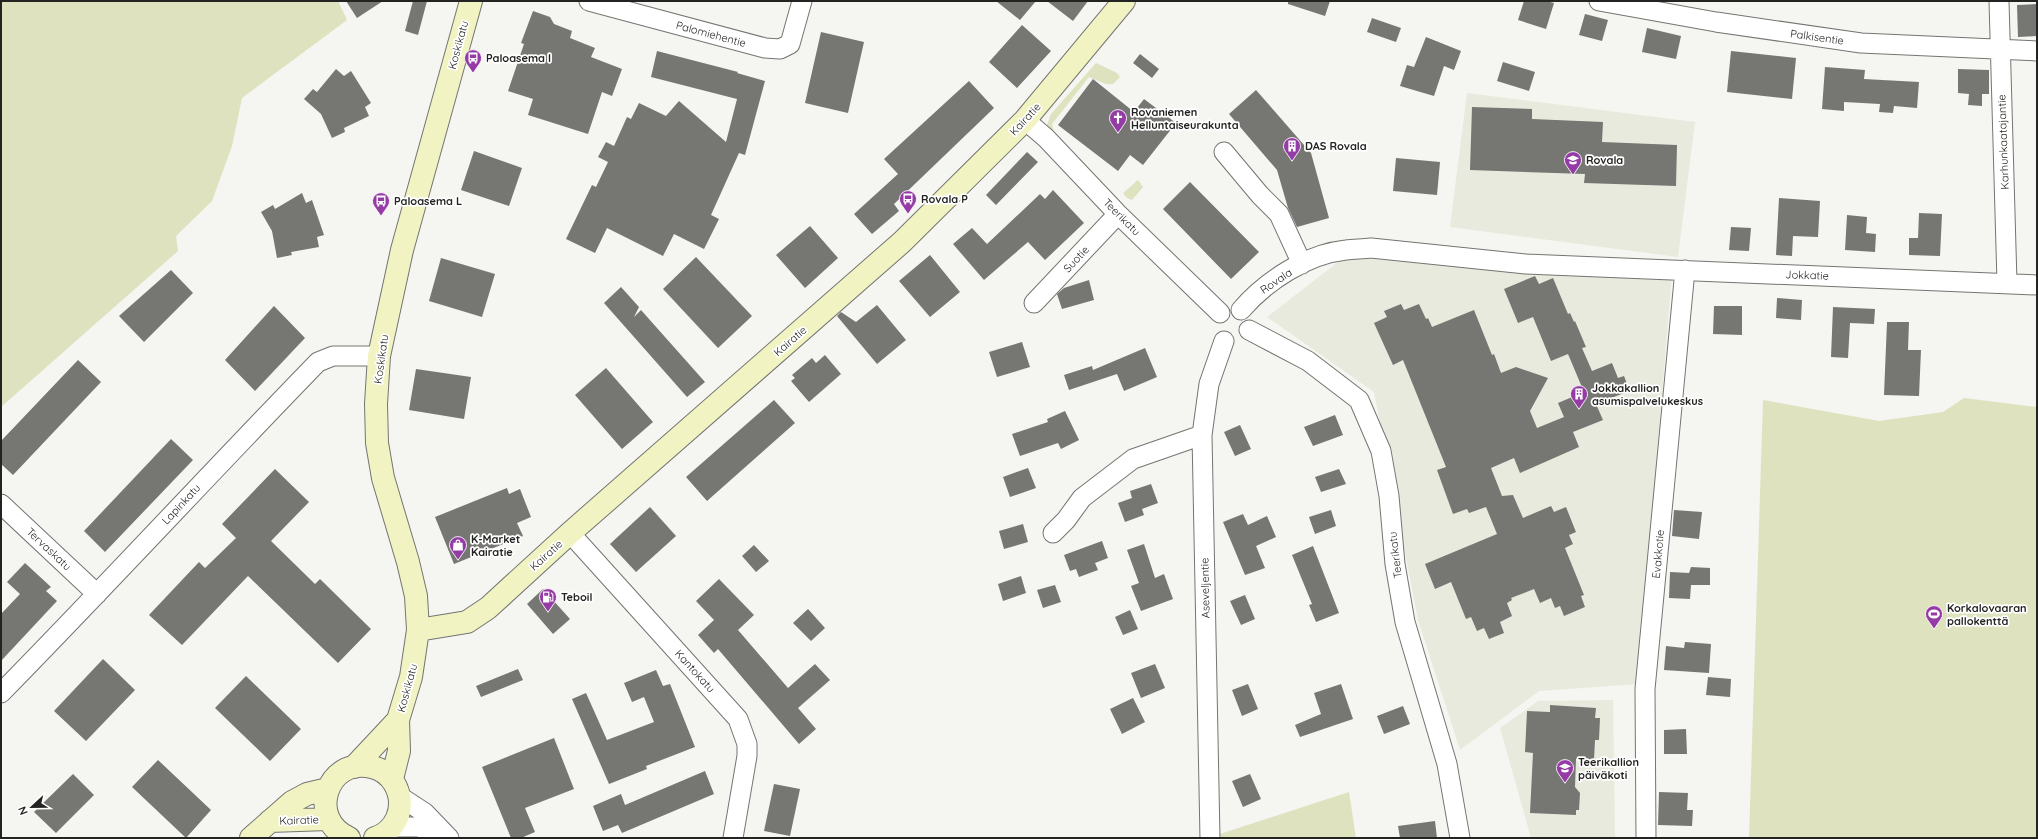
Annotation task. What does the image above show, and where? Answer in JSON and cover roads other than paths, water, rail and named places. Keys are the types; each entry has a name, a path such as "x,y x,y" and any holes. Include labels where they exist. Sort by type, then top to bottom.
{"main road":[{"name":"Koskikatu","path":"384,832 397,818 400,808 395,788 399,751 398,720 411,677 418,630 416,596 408,562 383,478 378,448 376,404 379,356 402,250 471,1"},
{"name":"Kairatie","path":"418,630 460,624 479,615 902,242 1025,120 1124,1"},
{"name":"Koskikatu","path":"354,767 398,720"},
{"path":"340,832 325,804 328,789 337,776 354,767 373,767 380,770 395,788"},
{"name":"Kairatie","path":"251,838 299,798 307,794 328,789"},
{"name":"Kairatie","path":"270,821 340,832"}],"street":[{"name":"Palomiehentie","path":"589,1 765,48 780,49 790,44 802,1"},
{"name":"Palkisentie","path":"1599,1 1716,22 1862,43 2037,51"},
{"name":"Karhunkaatajantie","path":"1999,1 2008,283"},
{"name":"Teerikatu","path":"1025,120 1046,138 1118,214 1220,313"},
{"path":"1224,152 1260,195 1279,214 1302,264"},
{"name":"Suotie","path":"1034,304 1118,214"},
{"name":"Rovala","path":"1241,310 1252,298 1283,275 1302,264 1313,258 1345,250 1370,248 1526,264 1577,265"},
{"name":"Jokkatie","path":"1577,265 2037,285"},
{"name":"Evakkotie","path":"1646,838 1645,689 1685,270"},
{"path":"1228,308 1241,310 1248,319 1249,330 1244,339 1234,343 1224,341 1219,338 1215,328 1216,318 1220,313 1228,308"},
{"name":"Teerikatu","path":"1249,330 1308,361 1359,400 1381,451 1389,496 1395,564 1405,622 1447,764 1460,838"},
{"name":"Aseveljentie","path":"1210,838 1202,435 1209,384 1224,341"},
{"name":"Lapinkatu","path":"1,693 97,594 215,467 318,362 333,356 379,356"},
{"path":"1053,533 1066,520 1082,498 1133,459 1202,435"},
{"name":"Tervaskatu","path":"1,504 97,594"},
{"name":"Kantokatu","path":"570,534 738,719 747,744 747,756 733,838"},
{"path":"395,788 425,813 446,835"},
{"path":"384,832 417,827 446,835"}],"place":[{"name":"Paloasema I","path":"473,73"},
{"name":"Rovaniemen Helluntaiseurakunta","path":"1118,133"},
{"name":"DAS Rovala","path":"1292,161"},
{"name":"Rovala","path":"1573,175"},
{"name":"Rovala P","path":"908,214"},
{"name":"Paloasema L","path":"381,216"},
{"name":"Jokkakallion asumispalvelukeskus","path":"1579,409"},
{"name":"K-Market Kairatie","path":"458,560"},
{"name":"Teboil","path":"548,612"},
{"name":"Korkalovaaran pallokenttä","path":"1934,629"},
{"name":"Teerikallion päiväkoti","path":"1565,783"}]}
